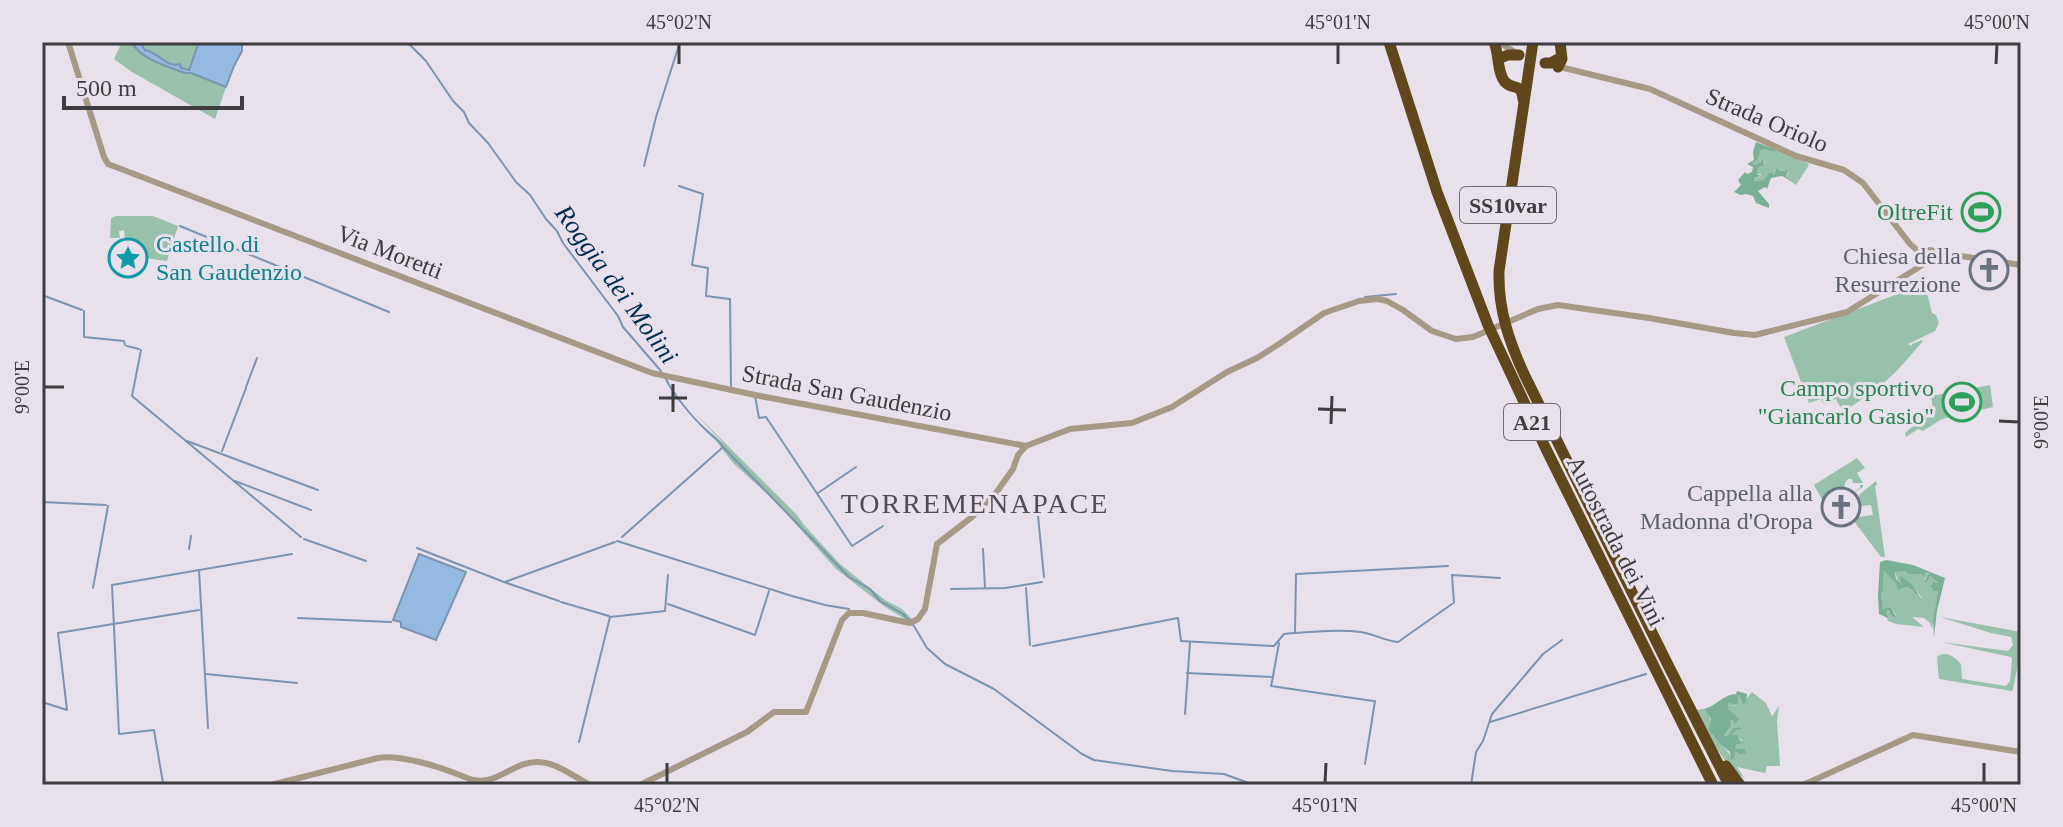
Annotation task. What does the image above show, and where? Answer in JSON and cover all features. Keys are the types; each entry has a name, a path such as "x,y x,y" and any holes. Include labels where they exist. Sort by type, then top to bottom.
{"highway":[{"name":"Autostrada dei Vini","path":"1387,42 1434,194 1505,373 1711,785"},
{"path":"1524,104 1521,90 1504,80 1500,52 1508,55 1532,54 1551,63 1563,59"},
{"path":"1514,86 1524,82 1532,54"},
{"name":"SS10var","path":"1532,54 1499,271 1506,329 1515,355 1700,727"},
{"path":"1700,727 1699,732 1726,785"},
{"path":"1700,727 1740,785"}],"street":[{"name":"Via Moretti","path":"68,42 106,162 664,376"},
{"name":"Strada Oriolo","path":"1563,59 1650,89 1796,156 1844,170 1863,183 1916,250 1929,257"},
{"path":"640,785 747,732 774,712 807,711 842,620 849,613 912,623 923,613 937,544 972,517 996,493 1026,446 1076,427 1132,423 1173,407 1227,372 1257,358 1324,313 1359,301 1382,299 1437,334 1456,339 1473,337 1538,309 1558,305 1755,335 1847,312 1929,257 1953,255 2021,268"},
{"name":"Strada San Gaudenzio","path":"664,376 1026,446"},
{"path":"1803,785 1913,735 2021,752"},
{"path":"271,785 389,756 479,781 526,764 542,762 590,785"}],"green space":[{"path":"122,42 132,42 141,53 155,61 226,87 215,119 114,59"},
{"path":"140,42 199,42 190,70 143,49"},
{"path":"1756,142 1776,150 1760,151 1757,160 1752,163 1755,165 1763,160 1765,165 1758,168 1757,174 1761,176 1754,178 1754,181 1764,180 1770,172 1774,175 1776,168 1788,170 1786,177 1791,181 1782,176 1771,178 1767,189 1758,191 1769,208 1756,203 1753,196 1734,192 1741,185 1738,180 1745,172 1752,172 1753,167 1747,164 1754,160"},
{"path":"1763,149 1774,152 1776,149 1809,165 1796,185 1786,178 1786,170 1775,169 1774,175 1770,172 1765,180 1753,181 1760,177 1758,168 1765,165 1761,161 1755,165 1752,163"},
{"path":"153,216 178,226 167,261 131,256 135,243 125,242 124,230 119,231 120,238 110,238 111,218"},
{"path":"1919,289 1927,293 1932,313 1939,323 1935,331 1908,344 1911,346 1923,341 1896,372 1849,408 1840,407 1836,399 1823,404 1821,399 1809,403 1784,337 1903,292"},
{"name":"Campo sportivo \"Giancarlo Gasio\"","path":"1990,385 1993,407 1942,419 1906,437 1905,433 1933,409 1931,396"},
{"path":"693,411 797,515 840,564 913,620 908,621 885,607 836,569 775,501 733,463 705,431 723,443"},
{"path":"1857,458 1865,468 1857,473 1863,483 1853,483 1852,479 1848,479 1844,492 1847,496 1860,485 1863,487 1843,499 1846,503 1857,496 1858,517 1873,515 1871,505 1861,506 1859,495 1876,481 1885,557 1881,557 1844,508 1839,509 1836,503 1827,508 1814,485"},
{"path":"1886,560 1913,565 1945,578 1934,637 1933,620 1938,591 1933,592 1930,587 1933,582 1939,583 1930,576 1924,582 1929,573 1925,573 1924,577 1921,574 1907,574 1906,571 1895,572 1896,579 1902,585 1901,576 1913,585 1923,603 1909,588 1897,590 1896,584 1884,571 1881,594 1883,610 1891,607 1896,617 1888,610 1888,618 1879,614 1880,562"},
{"path":"1884,571 1896,584 1897,590 1906,587 1922,599 1910,583 1899,577 1903,586 1901,584 1895,571 1921,574 1923,577 1925,573 1929,574 1924,580 1928,581 1930,576 1938,581 1930,587 1934,592 1938,591 1932,629 1924,618 1912,617 1924,627 1888,621 1887,611 1894,618 1896,615 1891,607 1883,611 1881,594"},
{"path":"1940,617 2021,632 2021,650 2012,691 1939,679 1937,657 1947,654 1961,664 1962,679 2006,686 2010,681 2011,657 1941,642 2008,651 2013,645 2011,637"},
{"path":"1737,691 1747,694 1746,703 1743,704 1739,695 1736,696 1739,697 1738,704 1728,705 1728,709 1739,719 1735,724 1730,721 1731,726 1724,736 1728,736 1733,728 1743,729 1731,735 1738,735 1743,743 1735,747 1745,749 1746,753 1735,751 1731,760 1730,752 1709,730 1711,719 1704,709"},
{"path":"1752,692 1766,703 1772,716 1779,706 1780,766 1767,766 1765,773 1737,767 1745,779 1736,772 1743,779 1745,784 1742,785 1695,710 1704,709 1708,714 1712,734 1732,760 1735,750 1738,754 1734,746 1742,740 1731,735 1742,729 1733,728 1728,737 1724,737 1731,726 1729,721 1733,723 1734,720 1728,705 1738,704 1739,697 1733,701 1737,695 1740,695 1743,703"}],"water":[{"path":"132,42 140,42 145,50 166,62 180,64 181,68 189,70 199,42 245,42 226,87 155,62"},
{"path":"419,554 466,572 436,640 401,627 401,622 393,620"}],"waterway":[{"name":"Roggia dei Molini","path":"407,42 426,61 469,123 530,195 623,327 661,371"},
{"path":"644,166 680,42"},
{"path":"679,186 703,194 692,265 708,268 706,296 730,299 731,386"},
{"path":"180,226 389,312"},
{"path":"1365,297 1396,294"},
{"path":"42,295 82,310"},
{"path":"84,311 84,337 124,341 125,345"},
{"path":"127,346 139,349"},
{"path":"141,350 132,396 301,537"},
{"path":"246,387 257,358"},
{"name":"Roggia dei Molini","path":"665,377 694,418 849,577 903,614 927,648 945,664 994,689 1094,760 1172,771 1224,774 1254,785"},
{"path":"222,451 246,388"},
{"path":"755,396 759,418 766,417 852,546 883,526"},
{"path":"187,441 318,490"},
{"path":"622,537 722,448"},
{"path":"818,493 856,467"},
{"path":"235,481 311,510"},
{"path":"1036,495 1044,577"},
{"path":"42,502 106,505"},
{"path":"93,588 108,506"},
{"path":"189,549 191,536"},
{"path":"304,539 366,561"},
{"path":"617,541 792,596 849,609"},
{"path":"505,582 615,542"},
{"path":"417,548 559,601"},
{"path":"983,549 985,588"},
{"path":"163,783 154,730 119,734 112,585 292,554"},
{"path":"1295,632 1296,574 1448,566"},
{"path":"199,570 208,728"},
{"path":"579,742 610,617 665,611 668,575"},
{"path":"1454,603 1452,575 1500,578"},
{"path":"951,589 1005,588 1042,582"},
{"path":"1026,588 1030,645"},
{"path":"668,604 755,635 769,591"},
{"path":"561,602 609,616"},
{"path":"1033,646 1178,618 1181,641 1274,646 1284,634 1342,631 1361,632 1398,642 1452,604"},
{"path":"42,702 67,710 58,633 199,610"},
{"path":"298,618 391,622"},
{"path":"1471,785 1476,752 1492,714 1543,654 1562,640"},
{"path":"1185,714 1190,642"},
{"path":"1273,676 1279,643"},
{"path":"1187,673 1273,677 1271,686 1373,701"},
{"path":"206,674 297,683"},
{"path":"1490,722 1646,674"},
{"path":"1365,764 1375,701"}],"place":[{"name":"OltreFit","path":"1981,212"},
{"name":"Castello di San Gaudenzio","path":"128,258"},
{"name":"Chiesa della Resurrezione","path":"1989,270"},
{"name":"Campo sportivo \"Giancarlo Gasio\"","path":"1962,402"},
{"name":"Cappella alla Madonna d'Oropa","path":"1841,507"}],"district":[{"name":"TORREMENAPACE","path":"975,503"}]}
